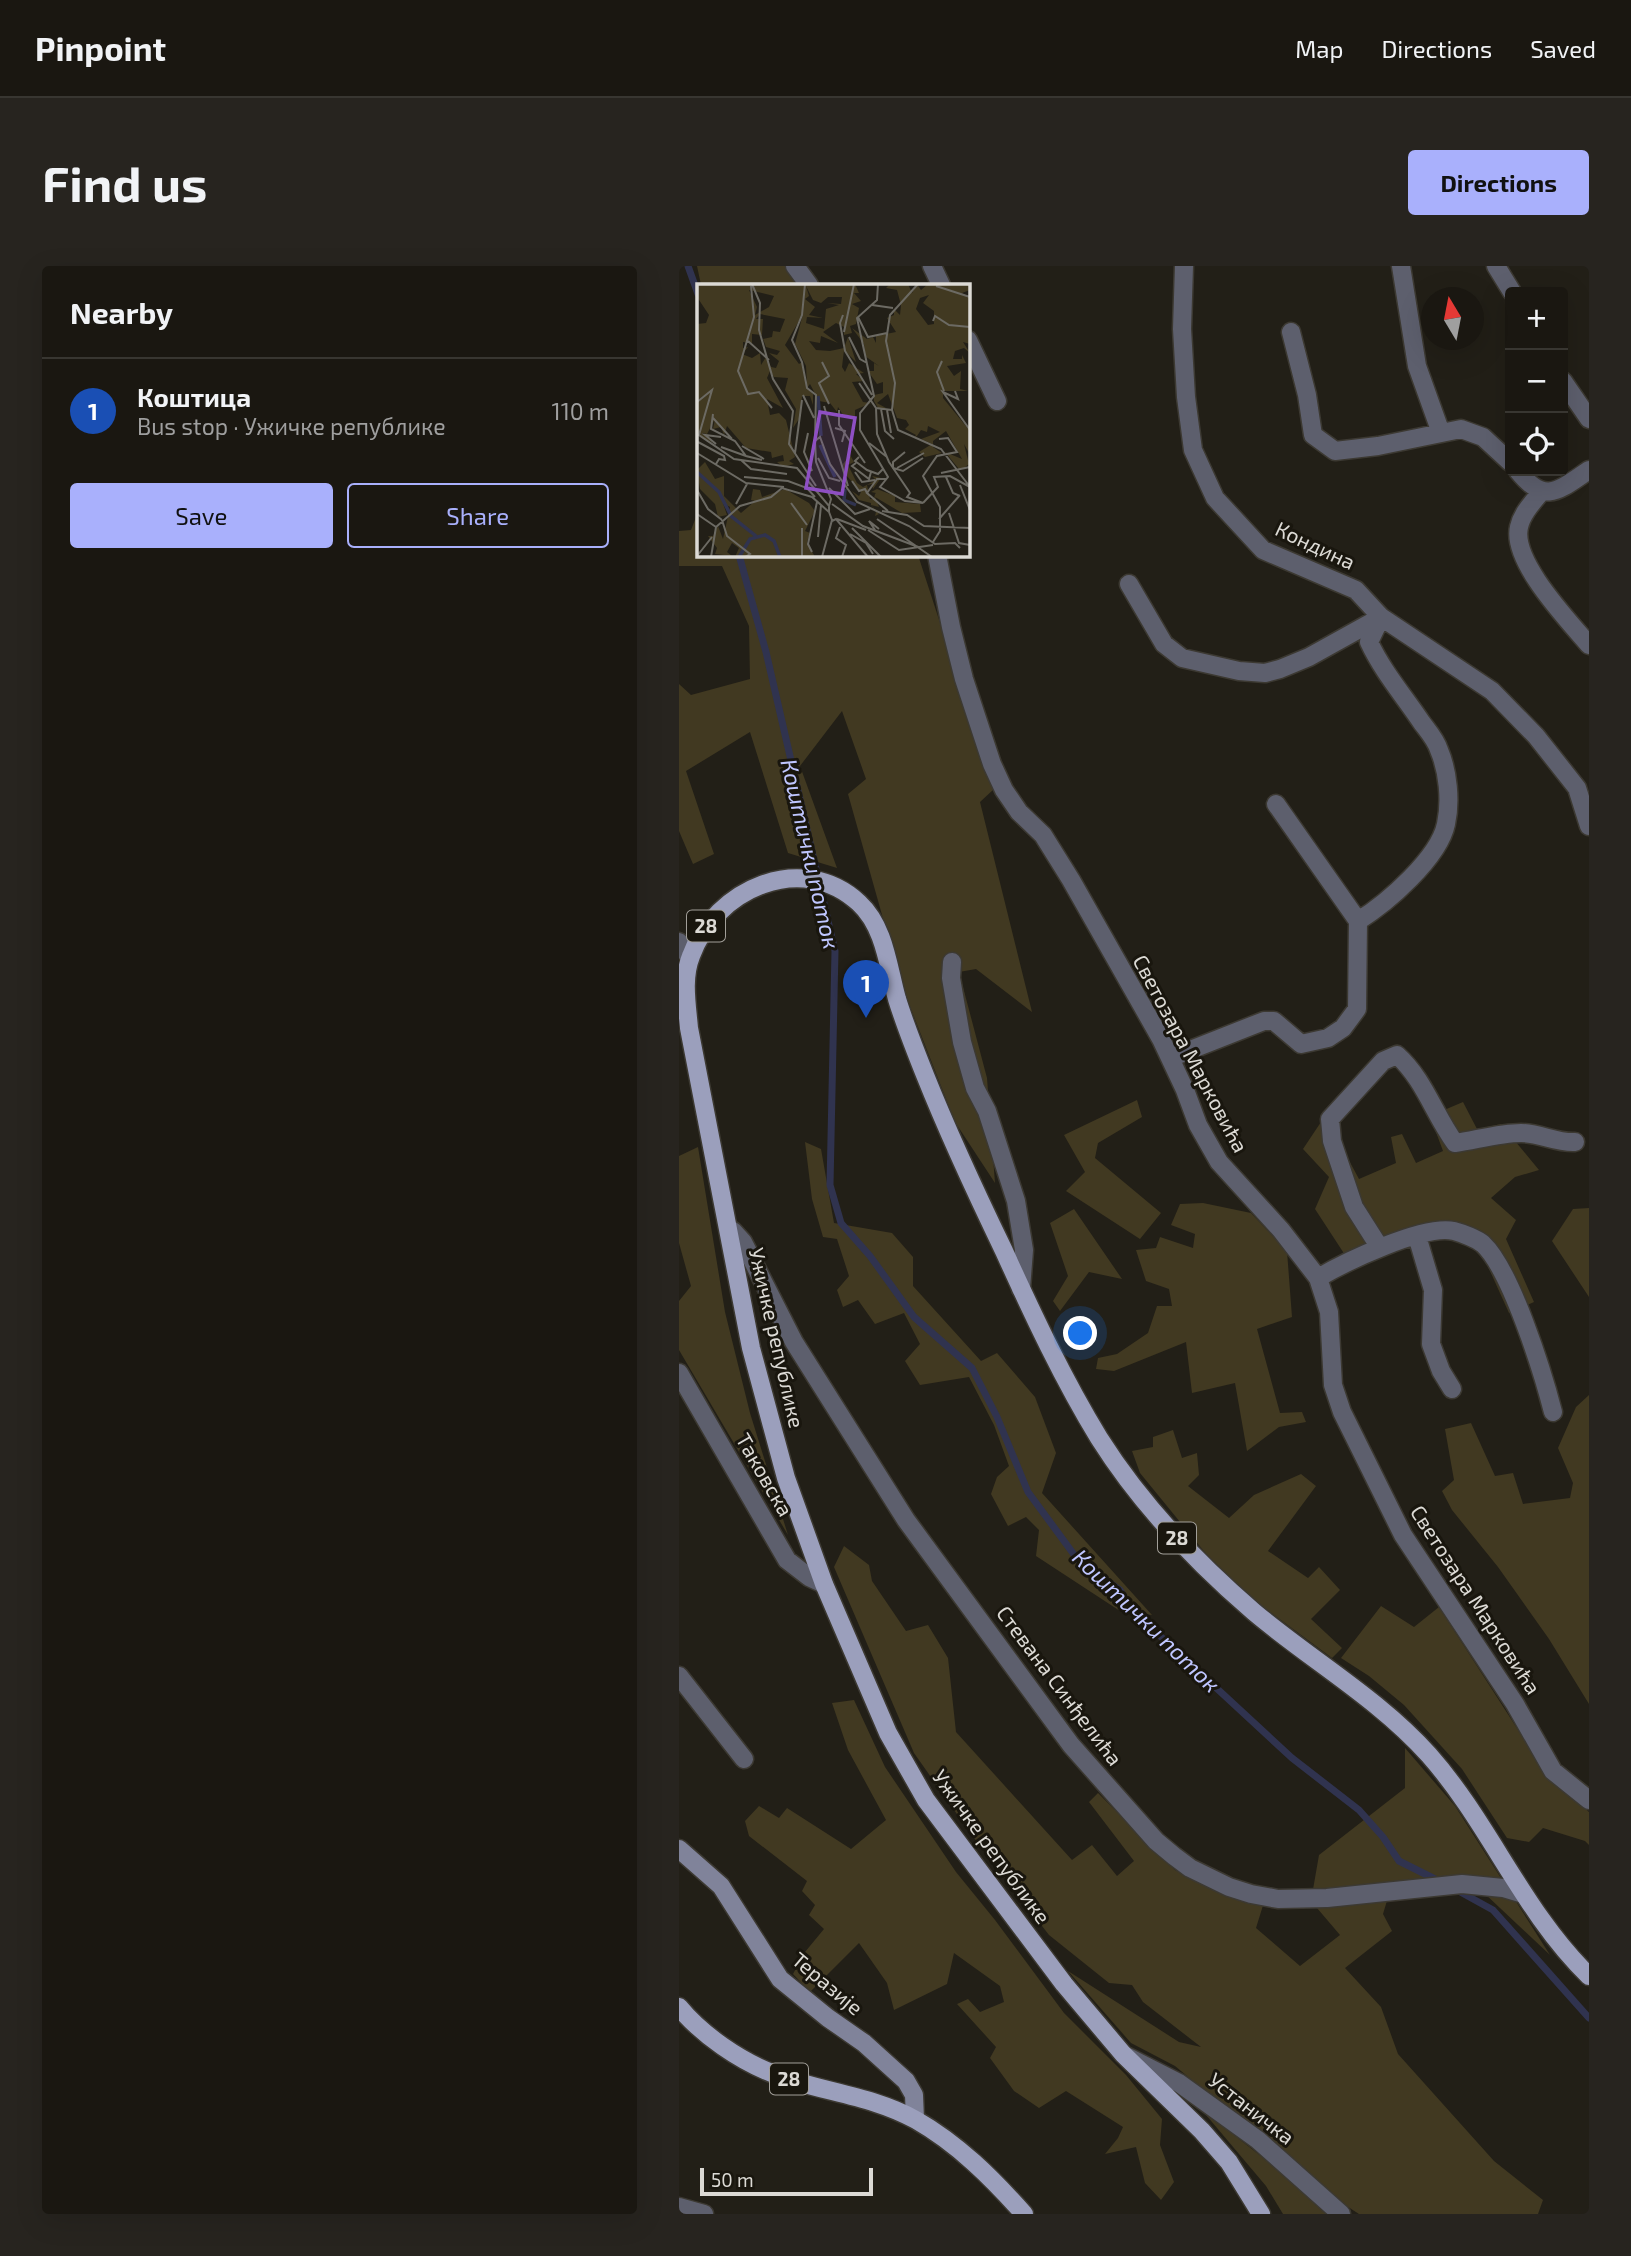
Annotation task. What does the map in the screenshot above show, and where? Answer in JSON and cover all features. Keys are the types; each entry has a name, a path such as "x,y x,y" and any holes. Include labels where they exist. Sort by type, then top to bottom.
{"main road":[{"name":"Ужичке републике","path":"1261,2214 1230,2162 1123,2054 1064,1984 926,1800 888,1733 824,1584 799,1521 751,1348 689,1028 686,996 690,958 706,925 730,903 768,881 797,876 839,888 861,905 878,927 898,1003 955,1147 1021,1289 1073,1393 1101,1440 1160,1519 1190,1552 1254,1612 1380,1709 1427,1752 1460,1793 1538,1917 1568,1955 1589,1976"},
{"name":"28","path":"679,2007 717,2042 774,2074 866,2099 915,2119 975,2162 1024,2214"}],"street":[{"path":"796,266 808,284"},
{"path":"932,266 941,284"},
{"name":"Кондина","path":"1184,266 1181,329 1193,450 1215,498 1263,550 1356,590 1381,617 1492,691 1536,736 1577,788 1589,826"},
{"path":"1401,266 1417,366 1441,433"},
{"path":"1496,266 1509,287"},
{"path":"1291,332 1307,395 1313,435 1335,451 1378,446 1461,429 1483,437 1505,457"},
{"path":"969,342 997,401"},
{"path":"1568,388 1589,419"},
{"path":"1522,476 1529,485 1542,491 1558,489 1589,470"},
{"path":"1542,491 1525,512 1518,529 1520,549 1541,584 1589,645"},
{"name":"Светозара Марковића","path":"937,556 964,679 992,764 1004,790 1019,812 1043,835 1161,1038 1198,1125 1219,1162 1281,1230 1318,1278 1329,1312 1333,1385 1342,1412 1403,1535 1515,1704 1553,1771 1589,1800"},
{"path":"1129,584 1164,644 1182,658 1239,671 1265,673 1280,669 1309,657 1381,617"},
{"path":"1358,921 1377,909 1427,858 1446,826 1449,803 1439,749 1380,664 1369,642 1381,617"},
{"path":"1170,1058 1264,1021 1274,1021 1301,1044 1328,1038 1343,1028 1357,1009 1358,921 1276,804"},
{"path":"679,942 690,958"},
{"path":"952,962 951,978 962,1042 975,1088 987,1111 1016,1201 1024,1250 1021,1289"},
{"path":"1380,1248 1353,1207 1332,1140 1330,1119 1383,1061 1397,1055 1412,1068 1455,1143 1518,1133 1575,1142"},
{"path":"1318,1278 1380,1248 1417,1236 1452,1230 1482,1242 1498,1262 1536,1356 1553,1412"},
{"name":"Стевана Синђелића","path":"729,1231 733,1231 743,1242 794,1342 906,1520 1071,1745 1156,1841 1190,1868 1210,1878 1251,1894 1278,1899 1327,1898 1462,1884 1503,1888 1523,1894"},
{"path":"1417,1236 1433,1290 1431,1344 1441,1371 1452,1389"},
{"name":"Таковска","path":"679,1373 787,1560 809,1577 824,1584"},
{"path":"679,1676 744,1759"},
{"name":"Теразије","path":"679,1849 721,1886 780,1979 864,2043 906,2081 914,2095 915,2119"},
{"name":"Устаничка","path":"1123,2054 1179,2083 1258,2140 1341,2214"},
{"path":"679,2207 704,2214"}],"shaded area":[{"path":"697,266 806,266 818,284 701,284"},
{"path":"697,515 697,556 918,556 994,789 980,802 1032,1012 976,969 959,972 987,1078 995,1183 955,1122 902,986 848,794 866,779 842,711 800,766 837,868 788,853 750,732 686,771 714,854 693,864 679,831 679,684 691,695 750,679 749,626 722,566 679,566 679,531 691,530"},
{"path":"1137,1100 1142,1117 1098,1143 1095,1158 1161,1213 1140,1239 1066,1191 1085,1172 1064,1135"},
{"path":"1463,1102 1477,1129 1501,1124 1539,1170 1515,1177 1491,1198 1516,1220 1506,1239 1534,1302 1509,1313 1481,1251 1434,1226 1345,1255 1315,1209 1329,1177 1303,1149 1325,1116 1359,1179 1396,1163 1391,1137 1402,1134 1416,1163 1443,1151 1430,1116"},
{"path":"805,1142 821,1149 834,1223 892,1233 913,1257 913,1286 981,1361 997,1353 1035,1397 1056,1453 1042,1493 1152,1615 1120,1611 1036,1556 1039,1530 1026,1517 1008,1526 991,1494 997,1477 1009,1466 994,1425 969,1377 920,1385 905,1361 920,1344 904,1313 875,1324 858,1300 843,1307 837,1290 849,1276 837,1239 823,1237 812,1199"},
{"path":"698,1147 725,1312 750,1413 788,1535 679,1350 679,1301 691,1286 679,1243 679,1156"},
{"path":"1203,1203 1251,1213 1287,1251 1292,1317 1257,1329 1280,1413 1302,1412 1306,1422 1279,1427 1247,1451 1235,1383 1192,1393 1186,1342 1114,1371 1096,1369 1098,1358 1117,1354 1148,1333 1157,1306 1172,1306 1169,1289 1146,1281 1136,1250 1156,1248 1160,1237 1193,1248 1195,1234 1171,1225 1180,1204"},
{"path":"1589,1208 1589,1297 1552,1241 1573,1209"},
{"path":"1074,1209 1122,1279 1089,1272 1060,1311 1053,1301 1068,1276 1050,1223"},
{"path":"1589,1395 1589,1704 1549,1639 1498,1567 1452,1510 1442,1491 1454,1480 1445,1429 1471,1423 1495,1476 1513,1473 1523,1504 1570,1498 1573,1483 1558,1448 1576,1407"},
{"path":"1173,1430 1182,1458 1197,1453 1199,1475 1188,1486 1229,1518 1254,1495 1301,1474 1316,1486 1268,1551 1308,1578 1319,1567 1340,1590 1311,1619 1342,1648 1332,1658 1255,1601 1207,1555 1140,1473 1132,1451 1153,1447 1153,1437"},
{"path":"844,1546 869,1565 872,1581 906,1631 928,1625 948,1658 956,1732 1072,1860 1092,1845 1117,1876 1134,1861 1089,1802 1098,1793 1175,1870 1230,1897 1265,1899 1256,1928 1300,1966 1340,1935 1311,1901 1319,1855 1405,1788 1405,1748 1455,1806 1550,1955 1466,1876 1389,1894 1383,1914 1392,1931 1345,1968 1381,2007 1398,2054 1494,2161 1543,2200 1538,2214 1359,2214 1331,2196 1175,2066 1131,2043 1068,1971 1179,2042 1201,2047 1143,2002 1132,1985 1109,1983 1049,1935 971,1834 914,1753 834,1567"},
{"path":"1381,1606 1414,1627 1439,1607 1547,1775 1589,1812 1589,1845 1585,1841 1543,1828 1529,1842 1507,1838 1462,1769 1404,1705 1369,1676 1341,1658"},
{"path":"854,1700 885,1767 956,1872 1064,2013 1126,2075 1162,2119 1160,2145 1174,2182 1161,2200 1145,2183 1136,2147 1105,2154 1123,2127 1066,2091 1039,2108 1014,2091 990,2058 996,2047 957,2004 968,1999 980,2012 1004,2002 1000,1986 954,1953 947,1984 894,2010 887,1983 859,1943 810,1992 793,1974 805,1952 824,1929 809,1915 815,1905 802,1891 807,1881 749,1836 745,1821 759,1806 779,1818 787,1808 851,1849 886,1820 848,1750 832,1703"},
{"path":"1201,2109 1335,2214 1283,2214 1266,2186"}],"waterway":[{"name":"Коштички поток","path":"688,266 697,291"},
{"name":"Коштички поток","path":"739,556 766,652 835,951 830,1185 841,1223 870,1256 914,1317 972,1368 997,1417 1028,1492 1078,1560 1120,1590 1132,1610 1292,1758 1359,1810 1383,1837 1399,1861 1441,1882"},
{"name":"Коштички поток","path":"1455,1889 1493,1910 1589,2018"}],"place":[{"name":"Коштица","path":"866,1018"}]}
